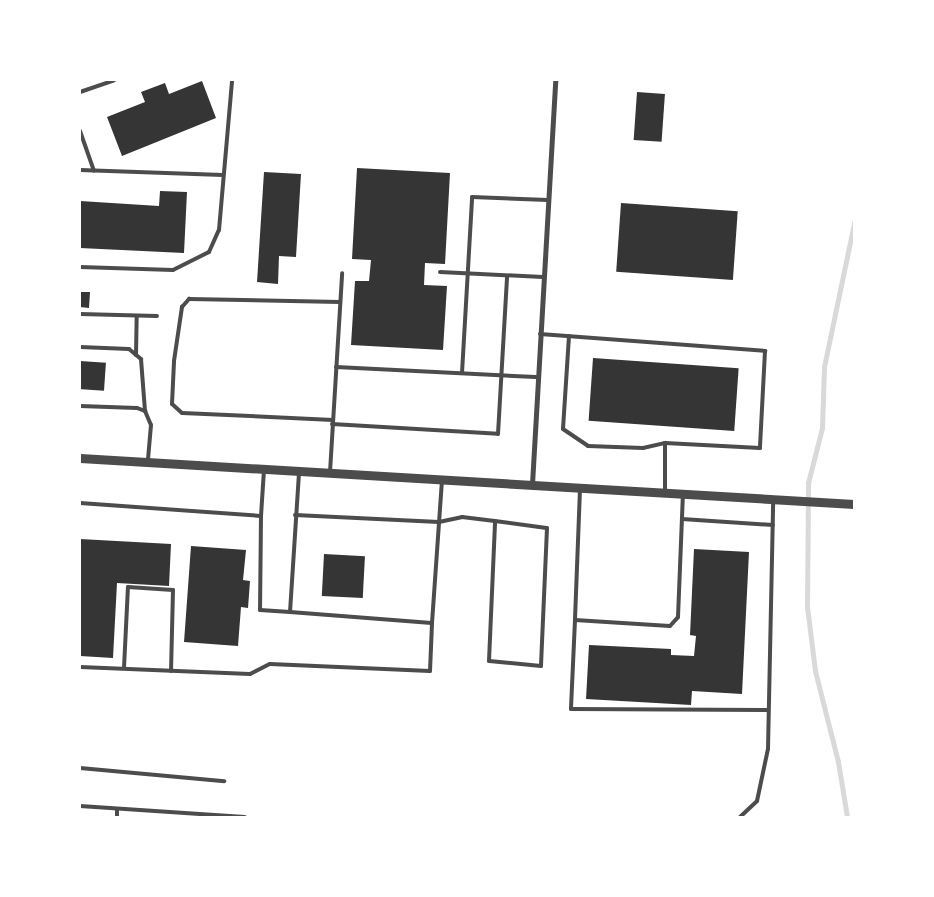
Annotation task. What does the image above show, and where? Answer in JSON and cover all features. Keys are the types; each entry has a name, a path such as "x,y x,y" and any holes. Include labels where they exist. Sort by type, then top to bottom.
{"street":[{"path":"532,484 536,377 555,80"},
{"path":"80,458 299,473 580,486 854,504"}],"lane":[{"path":"80,92 114,80"},
{"path":"80,267 173,270 209,252 219,230 232,80"},
{"path":"80,130 94,171"},
{"path":"80,170 223,175"},
{"path":"462,373 472,197 548,200"},
{"path":"440,272 543,277"},
{"path":"330,474 342,273"},
{"path":"340,302 189,300 182,307 174,361 172,404 182,413 498,434 507,276"},
{"path":"80,314 157,316"},
{"path":"136,355 137,316"},
{"path":"539,334 569,336 765,351 760,448 665,443 643,448 588,446 563,429 569,336"},
{"path":"80,347 129,349 141,359 145,411 151,425 148,462"},
{"path":"336,367 536,377"},
{"path":"80,406 137,408 145,411"},
{"path":"665,443 665,491"},
{"path":"264,470 261,516 260,610 432,623"},
{"path":"290,612 299,473"},
{"path":"80,666 250,674 270,664 430,671 442,480"},
{"path":"580,486 571,709 768,710"},
{"path":"575,620 670,626 678,617 683,492"},
{"path":"740,817 757,801 768,749 774,499"},
{"path":"80,503 261,516"},
{"path":"295,515 439,522 462,517 495,521 547,528 541,666 489,662 495,521"},
{"path":"682,519 773,525"},
{"path":"124,668 128,587 172,590 171,671"},
{"path":"80,768 224,781"},
{"path":"80,806 245,817"},
{"path":"116,817 117,809"}],"building":[{"path":"202,81 216,118 122,156 107,117 145,102 141,92 165,83 169,94"},
{"path":"637,92 665,94 662,142 634,140"},
{"path":"357,168 450,173 445,264 425,263 424,285 447,286 443,350 351,345 355,281 369,281 371,260 352,259"},
{"path":"264,172 301,174 296,257 279,256 278,284 257,282"},
{"path":"160,191 187,192 184,253 80,248 80,201 159,206"},
{"path":"621,203 738,211 733,280 616,272"},
{"path":"80,292 90,292 89,308 80,307"},
{"path":"593,358 739,368 734,431 589,421"},
{"path":"80,361 106,363 104,391 80,389"},
{"path":"80,539 171,544 169,586 117,583 113,658 80,656"},
{"path":"191,546 246,550 243,580 250,581 248,608 241,607 238,646 184,642"},
{"path":"694,549 749,552 742,694 692,691 691,705 586,699 589,645 671,649 671,655 694,656 696,636 690,635"},
{"path":"324,554 365,556 363,598 322,596"}],"waterway":[{"path":"847,817 838,762 815,671 807,607 808,483 822,428 824,367 854,223"}]}
